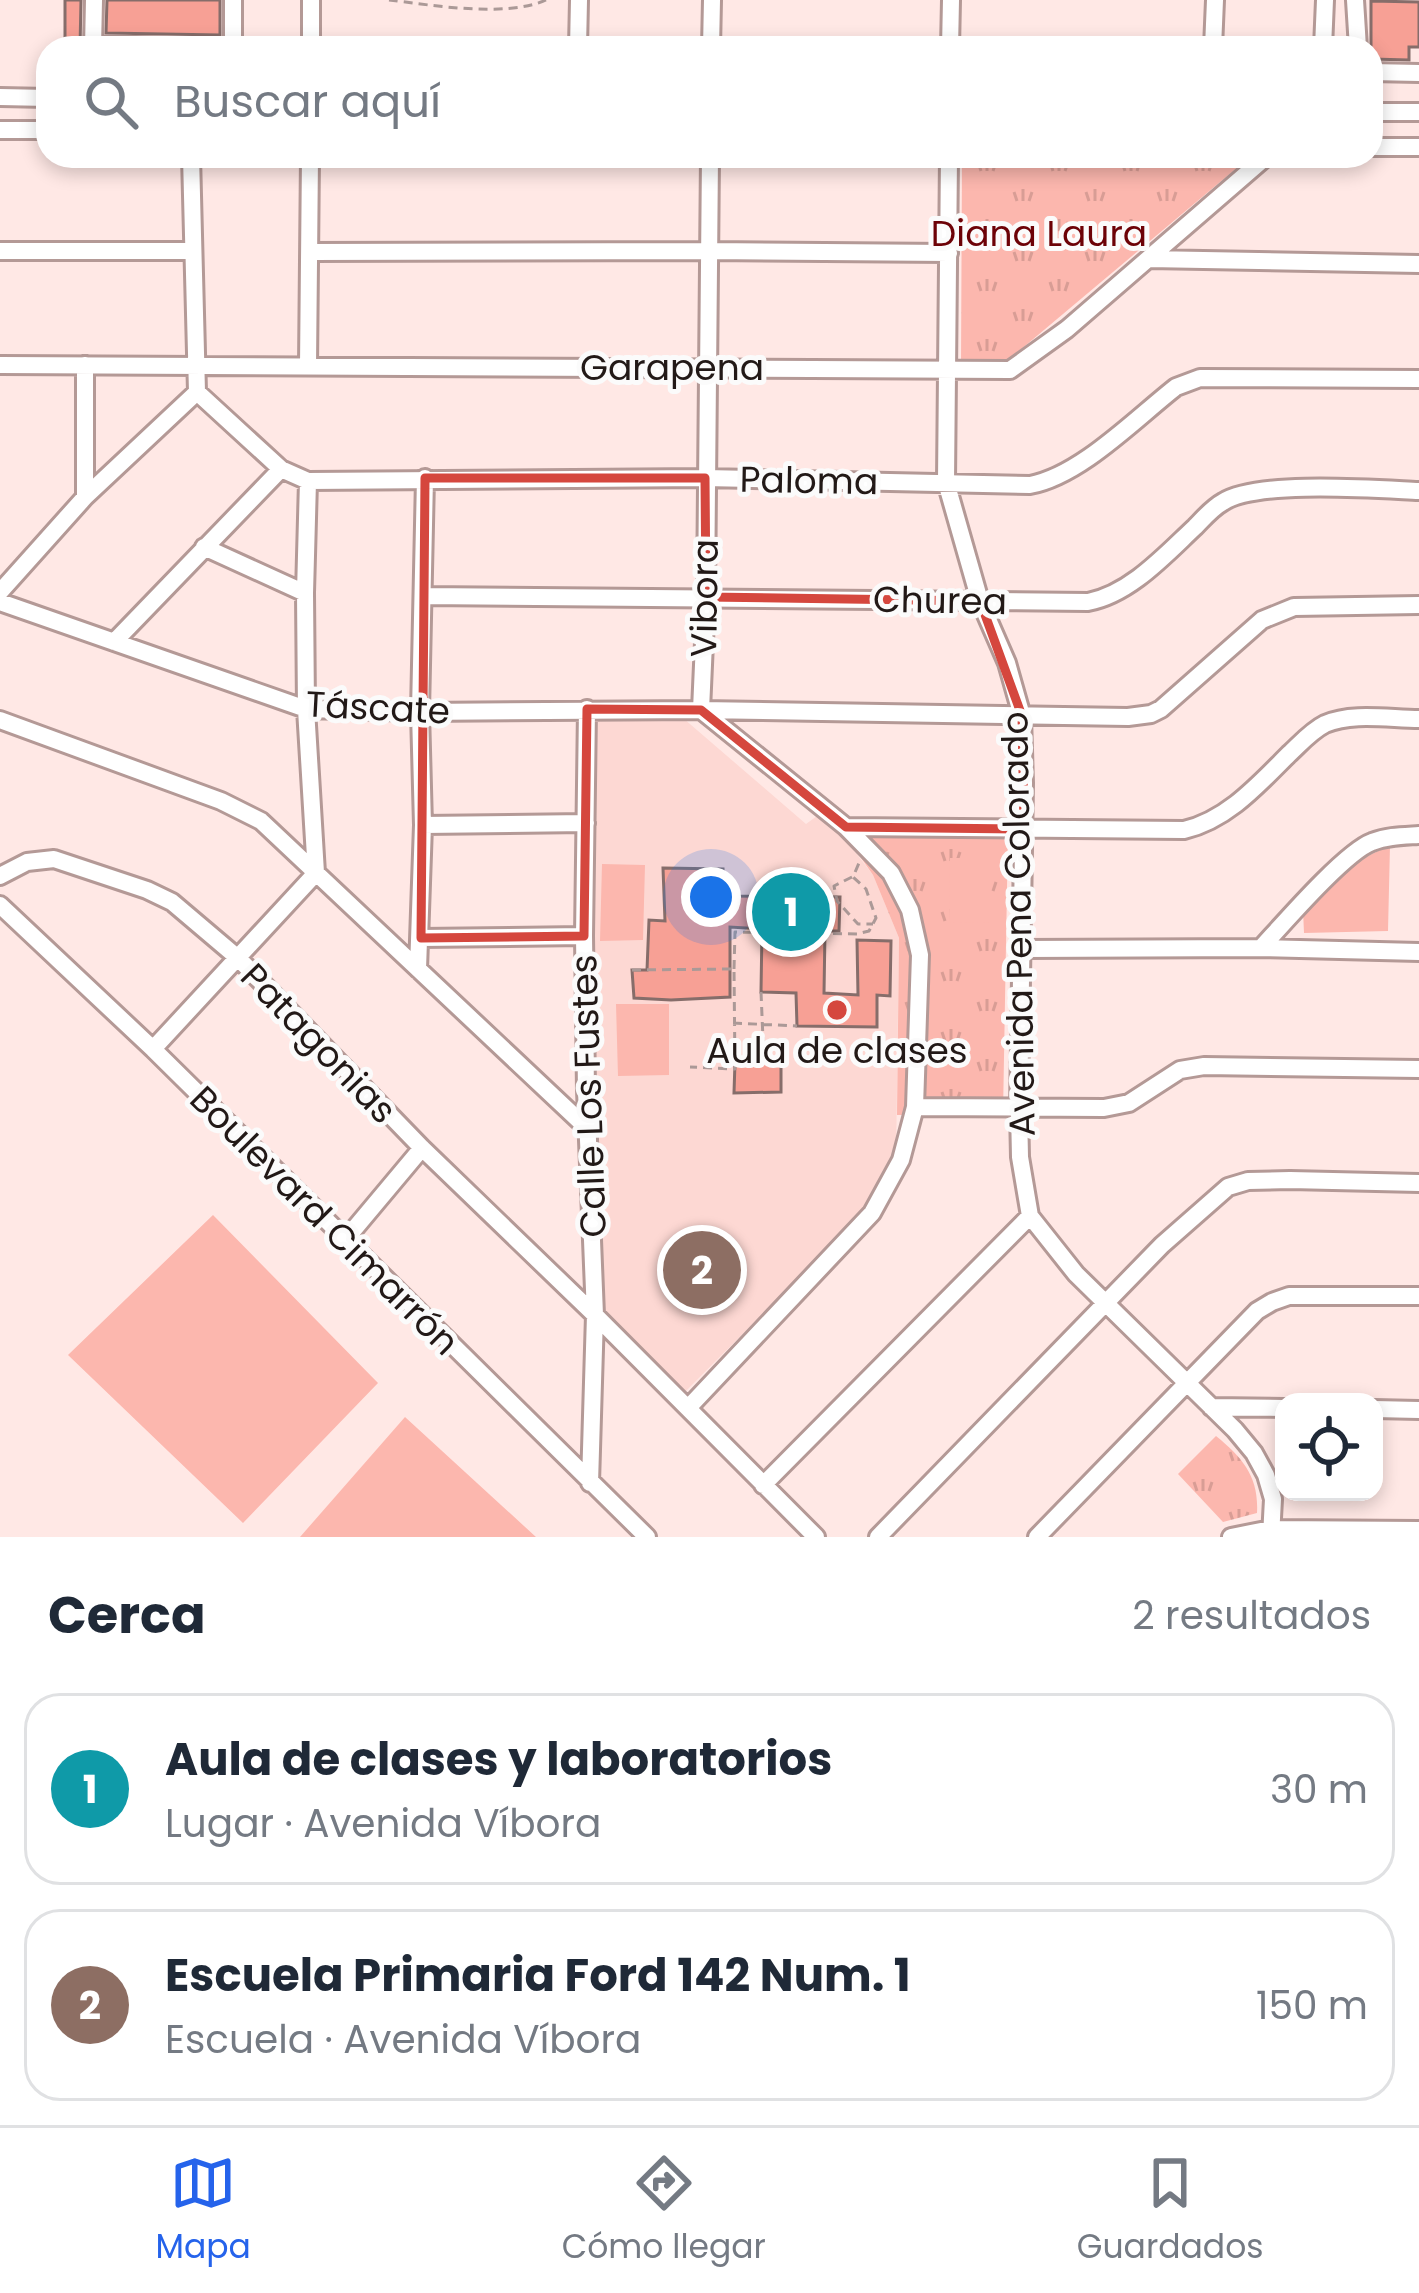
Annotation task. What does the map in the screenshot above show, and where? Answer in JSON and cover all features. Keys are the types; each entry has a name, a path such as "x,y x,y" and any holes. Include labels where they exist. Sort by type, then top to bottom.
{"street":[{"path":"93,36 94,0"},
{"path":"233,0 233,36"},
{"path":"311,0 311,36"},
{"path":"578,36 579,0"},
{"path":"711,36 712,0"},
{"path":"950,36 951,0"},
{"path":"1214,36 1215,0"},
{"path":"1324,36 1325,0"},
{"path":"1354,0 1357,36"},
{"path":"1383,72 1419,73"},
{"path":"0,98 36,98"},
{"path":"1383,112 1419,112"},
{"path":"0,130 36,130"},
{"path":"1383,147 1419,147"},
{"path":"0,592 86,496 197,392 191,168"},
{"path":"308,367 310,168"},
{"name":"Vibora","path":"688,1408 872,1213 902,1160 915,1107 920,955 910,910 891,873 845,827 701,710 710,168"},
{"name":"Avenida Pena Colorado","path":"949,168 946,482 980,602 1007,663 1022,716 1019,1109 1020,1157 1030,1216 1076,1274 1254,1453 1274,1498 1271,1533"},
{"name":"Garapena","path":"0,365 1010,370 1253,168"},
{"path":"0,251 192,251"},
{"path":"310,252 949,253"},
{"path":"1149,259 1419,264"},
{"path":"85,365 86,496"},
{"name":"Paloma","path":"197,392 281,469 308,481 705,478 1030,485 1072,470 1175,387 1200,378 1419,379"},
{"path":"114,642 281,469"},
{"path":"418,969 425,478"},
{"path":"153,1048 316,873 306,709 308,481"},
{"name":"Churea","path":"423,596 1088,602 1116,593 1221,502 1241,493 1419,490"},
{"path":"204,547 305,593"},
{"name":"Táscate","path":"0,602 306,709 1128,717 1161,709 1278,611 1419,605"},
{"name":"Calle Los Fustes","path":"587,709 584,936 595,1315 590,1483"},
{"path":"845,827 1184,830 1217,819 1328,723 1419,719"},
{"path":"0,720 243,810 261,821 588,1129"},
{"path":"423,825 586,823"},
{"path":"1262,948 1367,843 1419,835"},
{"name":"Patagonias","path":"0,876 27,862 55,859 172,902 238,958 422,1148 816,1537"},
{"name":"Boulevard Cimarrón","path":"0,905 153,1048 647,1537"},
{"path":"421,938 584,936"},
{"path":"1022,949 1419,952"},
{"path":"915,1107 1104,1108 1130,1102 1180,1070 1204,1066 1419,1069"},
{"path":"345,1240 422,1148"},
{"path":"878,1537 1162,1245 1228,1187 1248,1181 1290,1180 1419,1183"},
{"path":"763,1485 1030,1216"},
{"path":"1036,1537 1257,1311 1289,1296 1419,1296"},
{"path":"1211,1407 1275,1408"},
{"path":"1383,1409 1419,1410"},
{"path":"1231,1537 1419,1530"}],"path":[{"path":"388,0 471,10 546,0"},
{"path":"865,846 853,877 834,886 837,901 858,924 873,923"},
{"path":"691,1066 735,1069 735,932 869,931 876,918 866,890 853,877"},
{"path":"632,970 734,970"},
{"path":"761,992 764,1063"},
{"path":"733,1023 797,1026"}],"highlighted area":[{"path":"425,478 705,478 706,597 980,601 1022,716 1024,829 846,827 701,710 587,709 584,936 421,938"}],"shaded area":[{"path":"683,718 806,824 824,811 873,875 899,938 896,1160 866,1210 672,1405 600,1330 589,1108 587,719"}],"green space":[{"name":"Diana Laura","path":"962,168 1237,168 1000,367 961,367"},
{"path":"838,825 1008,832 1003,1114 897,1115 899,938 873,875"},
{"path":"1390,845 1388,931 1304,933 1303,910 1344,868"},
{"path":"950,858 989,858 989,923 949,922"},
{"path":"602,864 645,865 643,940 600,941"},
{"path":"616,1004 669,1004 669,1075 618,1076"},
{"path":"213,1215 378,1383 243,1523 68,1355"},
{"path":"405,1417 536,1537 300,1537"},
{"path":"1216,1436 1247,1469 1257,1513 1223,1522 1178,1474"}],"building":[{"path":"65,0 81,0 80,36 65,36"},
{"path":"107,0 220,0 220,35 106,33"},
{"path":"1371,1 1419,2 1419,47 1409,47 1409,60 1383,59 1383,36 1371,36"},
{"path":"663,868 723,869 723,896 840,897 839,931 825,931 824,993 858,995 857,940 891,941 890,996 877,995 877,1027 797,1026 796,993 761,992 762,929 730,927 730,997 634,998 632,970 647,970 649,920 665,921"},
{"path":"735,1062 781,1063 781,1092 734,1093"}],"place":[{"name":"Aula de clases y laboratorios","path":"791,912"},
{"name":"Aula de clases","path":"837,1010"},
{"name":"Escuela Primaria Ford 142 Num. 1","path":"702,1270"}]}
